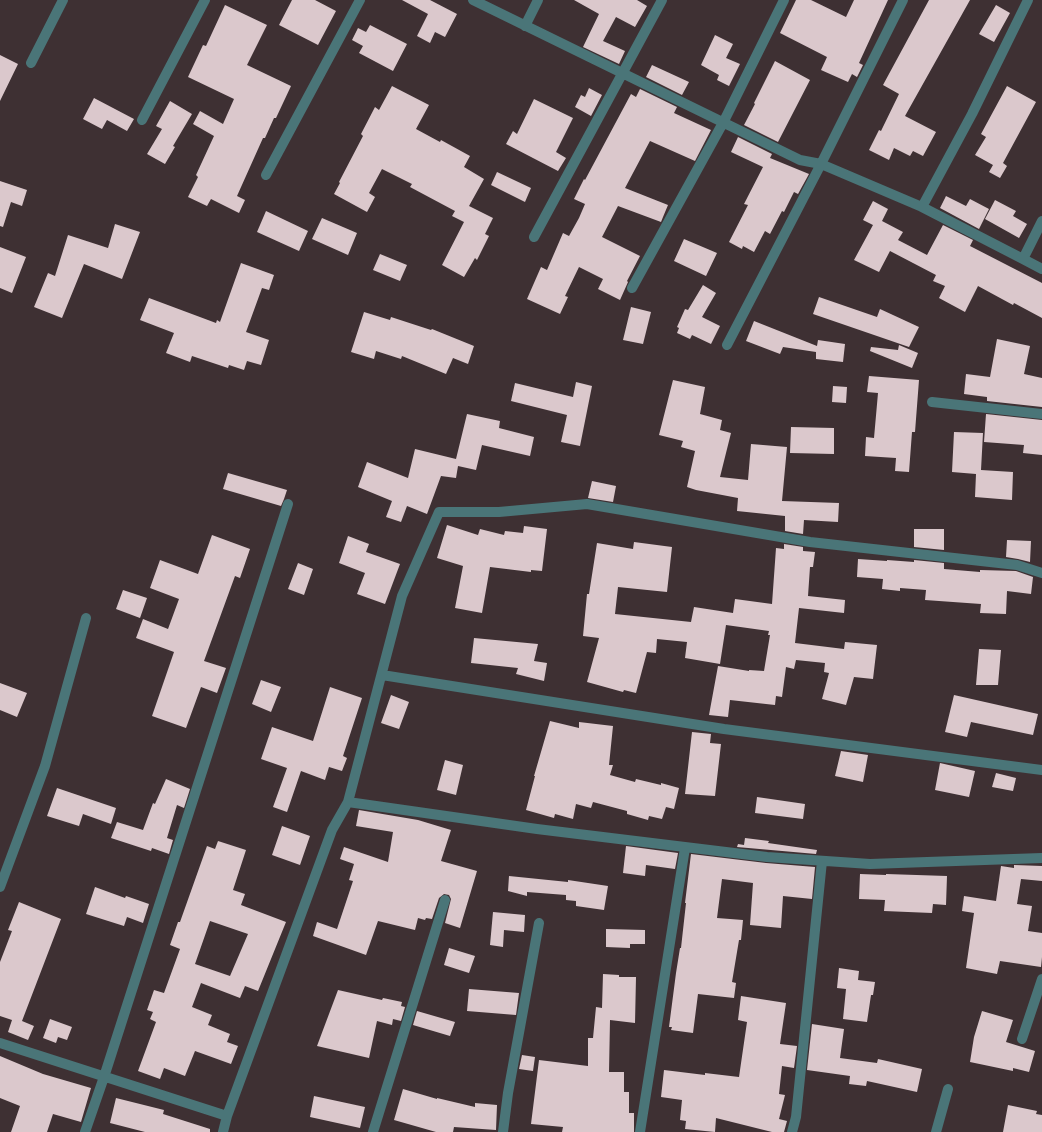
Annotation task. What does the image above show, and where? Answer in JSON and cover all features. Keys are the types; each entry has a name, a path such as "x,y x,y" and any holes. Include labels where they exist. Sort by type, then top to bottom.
{"street":[{"path":"31,63 63,0"},
{"path":"142,120 205,0"},
{"path":"266,175 360,0"},
{"path":"473,0 623,74 724,121 800,160 821,164 922,207 1042,268"},
{"path":"525,26 538,0"},
{"path":"534,237 662,0"},
{"path":"632,288 724,121 784,0"},
{"path":"726,345 821,164 903,0"},
{"path":"922,207 972,114 1028,0"},
{"path":"1023,259 1042,221"},
{"path":"932,402 1042,414"},
{"path":"85,1132 288,504"},
{"path":"223,1132 227,1116 332,830 348,802 402,596 439,512 499,512 587,504 810,542 1017,565 1042,573"},
{"path":"0,887 45,766 86,618"},
{"path":"382,675 724,729 1042,770"},
{"path":"348,802 538,829 767,857 870,864 1042,858"},
{"path":"640,1132 685,848"},
{"path":"792,1132 796,1118 822,861"},
{"path":"373,1132 445,900"},
{"path":"504,1132 508,1093 539,923"},
{"path":"1022,1039 1042,979"},
{"path":"0,1043 227,1116"},
{"path":"936,1132 948,1089"}],"building":[{"path":"292,0 315,0 336,11 318,45 279,25"},
{"path":"402,0 430,0 457,14 445,37 435,32 430,43 417,36 428,14"},
{"path":"574,0 637,0 647,6 635,27 616,17 603,41 625,51 619,64 583,47 599,14"},
{"path":"796,0 811,0 846,17 854,0 888,0 859,63 863,65 857,77 852,74 848,82 821,70 827,57 780,33"},
{"path":"929,0 970,0 905,116 936,132 923,156 913,151 910,156 894,148 889,160 869,150 879,130 881,131 899,94 883,85"},
{"path":"225,5 267,25 247,65 291,86 276,118 274,118 265,138 263,138 237,196 245,200 239,213 211,199 207,206 188,197 198,177 196,175 214,136 193,124 200,111 223,124 234,99 188,77 203,45 206,46"},
{"path":"996,5 1010,13 994,42 979,34"},
{"path":"370,25 407,44 393,71 359,53 363,46 352,40 358,28 366,32"},
{"path":"715,35 733,44 726,58 740,64 729,86 717,80 719,75 701,65"},
{"path":"0,55 18,64 0,101"},
{"path":"775,61 810,80 778,142 744,125"},
{"path":"652,65 689,82 682,95 646,77"},
{"path":"392,86 429,105 416,129 440,142 441,140 470,156 464,167 484,179 469,206 493,218 485,234 489,236 477,260 475,258 464,277 442,265 464,222 452,216 455,211 410,187 412,184 382,169 369,193 375,197 367,212 334,194 363,136 361,134 375,107 379,110"},
{"path":"1007,86 1036,102 1003,163 1007,166 1000,178 989,172 993,165 975,155 986,137 981,134"},
{"path":"589,88 602,95 591,116 575,107 581,95 585,97"},
{"path":"640,89 677,107 674,113 711,130 695,161 650,141 625,188 668,205 661,222 618,206 602,237 640,256 627,281 628,282 620,300 598,289 603,279 579,267 565,296 568,297 560,314 527,299 541,267 547,270 563,233 569,236 579,218 585,204 574,199 631,94 636,97"},
{"path":"94,98 134,119 127,131 107,120 102,129 83,119"},
{"path":"534,99 573,118 556,152 566,158 558,171 506,144 513,131 517,134"},
{"path":"170,101 192,114 173,146 175,147 165,164 147,154 162,129 156,126"},
{"path":"738,137 772,154 770,158 809,174 798,194 794,192 784,212 782,211 770,234 765,231 754,252 743,246 742,249 729,242 748,205 744,204 763,167 731,152"},
{"path":"497,172 531,188 525,202 491,185"},
{"path":"0,181 27,190 22,206 11,202 3,227 0,226"},
{"path":"946,196 966,206 970,199 989,209 979,229 940,208"},
{"path":"995,200 1016,211 1013,216 1027,224 1019,238 985,219"},
{"path":"873,201 888,209 882,221 903,232 898,240 927,255 943,225 973,240 970,246 1042,283 1042,318 1014,303 1013,305 978,286 965,312 939,298 945,286 933,281 936,275 890,251 879,272 854,260 873,225 863,220"},
{"path":"266,211 308,231 299,251 257,232"},
{"path":"322,218 357,233 348,255 312,239"},
{"path":"115,224 140,232 122,279 84,264 62,318 34,307 48,273 55,276 68,235 108,248"},
{"path":"684,239 717,253 706,276 674,261"},
{"path":"0,247 26,257 12,293 0,288"},
{"path":"380,254 407,265 400,281 373,270"},
{"path":"241,263 274,275 269,290 262,288 246,332 269,340 261,365 247,361 244,370 229,365 228,368 192,356 190,362 166,353 174,333 140,320 149,298 216,323 217,320 220,322"},
{"path":"703,285 716,293 702,317 720,326 711,344 692,335 690,339 677,333 679,328 677,327 685,309 688,310"},
{"path":"819,297 877,317 880,309 919,327 909,347 813,314"},
{"path":"631,307 651,312 643,344 623,340"},
{"path":"364,312 390,320 391,317 431,330 432,329 474,346 468,364 453,358 446,374 402,356 401,359 376,351 374,359 351,352"},
{"path":"754,321 817,346 818,340 845,344 843,362 816,359 816,352 783,347 780,354 746,341"},
{"path":"997,339 1030,346 1024,374 1042,378 1042,407 987,401 987,397 964,394 966,374 990,377"},
{"path":"899,345 918,353 912,368 870,351 871,347 898,350"},
{"path":"869,376 919,380 915,432 912,432 909,472 895,471 896,458 865,456 866,437 874,438 878,393 867,392"},
{"path":"673,380 705,387 700,414 722,420 720,430 731,433 720,477 748,480 751,444 787,447 782,501 839,503 838,522 804,520 803,534 785,531 785,516 737,511 738,498 687,487 695,451 681,447 683,441 659,435"},
{"path":"576,382 592,386 580,446 561,442 567,415 511,401 515,383 573,397"},
{"path":"833,386 847,387 846,403 832,402"},
{"path":"467,414 500,421 499,428 534,437 530,456 482,445 476,470 458,466 456,478 441,476 427,514 407,506 401,522 386,517 392,501 358,487 367,462 408,478 415,449 456,459"},
{"path":"986,414 1042,420 1042,455 1023,453 1024,445 984,442"},
{"path":"791,427 834,428 834,454 790,453"},
{"path":"954,432 983,433 981,470 1013,472 1012,500 975,497 976,474 952,472"},
{"path":"228,473 287,490 281,506 223,489"},
{"path":"592,481 616,486 613,502 588,498"},
{"path":"447,525 478,535 480,529 504,535 505,531 523,533 524,526 547,529 542,571 531,570 531,572 490,567 482,613 455,608 463,566 437,558"},
{"path":"914,529 944,529 944,550 914,547"},
{"path":"212,535 250,549 240,578 235,576 204,661 226,668 217,693 201,687 186,728 152,716 174,652 136,638 143,619 168,629 179,599 150,588 160,560 198,574"},
{"path":"348,536 369,544 366,552 400,564 385,604 357,594 365,573 339,563"},
{"path":"1007,540 1031,541 1030,562 1006,557"},
{"path":"634,542 672,547 667,592 618,587 615,614 691,622 694,607 733,613 735,599 772,604 776,548 784,549 784,544 803,547 803,551 815,552 813,567 810,567 808,596 845,600 844,613 799,608 795,643 844,649 845,642 877,645 873,679 854,677 846,705 822,699 829,673 824,672 825,663 796,660 794,669 786,667 782,697 776,696 775,705 730,700 728,717 709,715 718,666 749,671 764,671 770,635 768,635 769,631 726,625 720,664 685,658 687,642 657,639 656,653 647,652 636,693 624,690 623,692 587,682 599,638 583,636 587,594 589,594 597,543 633,549"},
{"path":"858,559 914,562 914,560 944,563 944,569 980,572 980,570 1016,571 1033,577 1031,594 1007,591 1006,614 980,613 981,604 925,600 926,590 900,588 900,591 882,589 883,579 857,577"},
{"path":"298,563 313,569 304,595 288,589"},
{"path":"123,590 147,598 140,618 116,609"},
{"path":"474,638 538,644 534,661 547,663 544,681 516,674 518,668 471,663"},
{"path":"979,649 1001,650 998,685 976,685"},
{"path":"261,680 281,687 271,712 252,704"},
{"path":"0,683 27,693 17,717 0,710"},
{"path":"330,687 362,698 343,756 347,758 342,771 329,767 325,780 301,771 287,812 273,807 287,768 261,759 272,727 313,741"},
{"path":"391,695 409,702 399,729 381,723"},
{"path":"954,695 1038,714 1033,735 971,722 967,737 945,732"},
{"path":"550,721 579,728 579,722 613,726 609,765 613,765 610,775 635,782 636,779 661,785 661,783 679,788 674,809 666,807 662,819 649,816 648,820 627,814 627,811 593,802 591,808 576,804 573,819 555,814 554,818 526,810"},
{"path":"692,732 711,734 710,743 721,744 715,796 685,794"},
{"path":"841,751 868,755 863,782 835,776"},
{"path":"445,760 463,765 456,795 437,790"},
{"path":"940,763 975,771 969,797 935,790"},
{"path":"996,773 1016,778 1013,791 992,787"},
{"path":"166,779 190,789 184,808 177,805 167,838 173,840 169,854 152,848 151,851 111,838 117,822 143,830 153,803 155,804"},
{"path":"57,788 116,808 111,824 83,814 79,826 47,816"},
{"path":"757,797 805,804 803,819 755,813"},
{"path":"359,810 418,820 451,830 441,861 477,871 460,928 445,923 451,899 449,895 444,894 439,898 432,919 426,918 425,920 418,918 415,930 378,921 366,955 313,936 317,922 337,929 353,881 349,880 354,864 340,859 344,847 388,862 393,832 356,826"},
{"path":"282,826 310,836 300,865 272,855"},
{"path":"745,838 817,850 816,854 737,847 738,844 744,845"},
{"path":"218,841 246,850 233,890 245,894 241,905 286,922 258,991 245,986 240,998 201,983 192,1007 212,1015 208,1025 230,1034 227,1042 238,1046 231,1064 195,1051 185,1076 164,1068 160,1079 138,1071 156,1022 150,1019 153,1012 147,1010 154,990 164,993 180,949 170,945 178,922 180,922 207,846 215,849","holes":["210,921 248,934 230,976 195,964"]},
{"path":"626,846 678,853 675,869 646,865 645,876 623,873"},
{"path":"691,854 815,867 812,899 783,896 781,928 750,925 753,883 722,879 717,918 743,920 741,940 739,940 732,982 736,983 734,998 698,994 693,1033 671,1030 672,1027 669,1027 681,948"},
{"path":"1014,865 1042,866 1042,881 1021,879 1017,904 1032,906 1028,931 1042,933 1041,967 1000,961 997,974 966,968 974,913 962,911 964,896 996,901 1001,866 1014,868"},
{"path":"860,874 947,876 946,905 933,904 932,913 884,911 885,900 859,899"},
{"path":"509,876 568,882 568,880 608,886 604,910 576,906 576,901 566,900 566,895 527,892 527,896 508,891"},
{"path":"95,887 125,898 126,896 149,904 143,923 127,917 124,926 86,914"},
{"path":"19,902 61,919 22,1021 34,1026 28,1040 8,1032 12,1020 0,1016 0,962 12,931 8,930"},
{"path":"493,912 525,915 524,932 504,930 503,947 490,945"},
{"path":"606,929 645,930 645,944 630,944 630,948 606,947"},
{"path":"449,948 475,956 469,973 444,965"},
{"path":"839,968 859,971 858,980 875,982 873,995 871,995 867,1022 843,1019 846,989 837,988"},
{"path":"603,974 619,975 619,977 636,977 635,1023 610,1020 609,1072 624,1072 624,1092 629,1092 629,1113 634,1113 634,1132 562,1132 563,1127 531,1124 539,1060 588,1066 588,1038 593,1038 596,1007 602,1008"},
{"path":"469,989 519,993 516,1015 467,1011"},
{"path":"338,990 382,1000 383,998 402,1002 401,1006 405,1007 401,1021 393,1019 392,1025 377,1021 369,1058 317,1046"},
{"path":"741,996 786,1003 780,1044 797,1046 794,1068 782,1066 779,1094 785,1095 779,1119 787,1121 784,1132 772,1132 716,1118 715,1132 685,1129 686,1121 680,1120 682,1100 661,1097 664,1070 739,1077 747,1022 738,1020"},
{"path":"417,1011 455,1022 450,1036 413,1025"},
{"path":"982,1011 1013,1020 1006,1042 1035,1051 1029,1072 1013,1068 1013,1071 970,1062 974,1037"},
{"path":"50,1019 72,1027 67,1040 58,1037 56,1043 43,1038"},
{"path":"812,1024 844,1029 840,1058 877,1063 878,1059 922,1069 917,1092 867,1081 866,1086 849,1084 850,1076 807,1070"},
{"path":"522,1055 535,1057 533,1071 519,1069"},
{"path":"0,1056 43,1074 91,1088 81,1122 53,1114 47,1132 11,1132 20,1106 0,1098"},
{"path":"403,1089 437,1099 475,1107 475,1103 497,1105 496,1130 454,1127 453,1132 436,1132 394,1120"},
{"path":"314,1096 365,1107 360,1128 310,1117"},
{"path":"116,1098 164,1110 163,1114 210,1129 210,1132 145,1132 110,1123"},
{"path":"1008,1105 1037,1111 1036,1114 1042,1115 1042,1132 1003,1132"}]}
